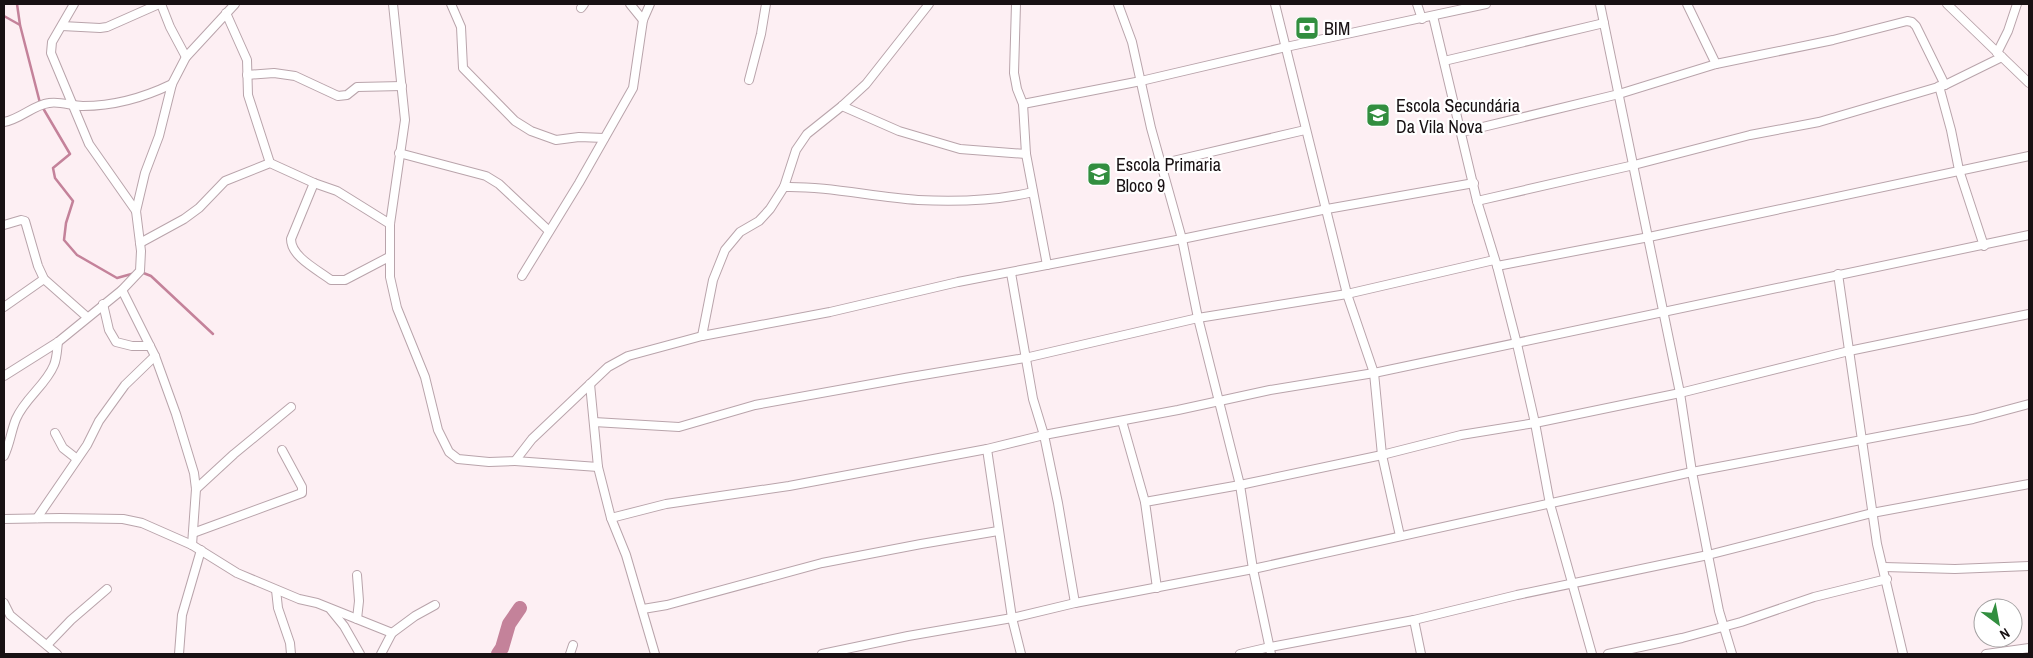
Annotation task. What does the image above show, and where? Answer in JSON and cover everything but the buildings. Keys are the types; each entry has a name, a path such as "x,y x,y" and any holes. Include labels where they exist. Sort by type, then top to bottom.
{"street":[{"path":"74,4 52,42 51,53 89,144 136,211"},
{"path":"62,26 108,27 160,4 186,57"},
{"path":"393,4 405,120 390,224 390,278 397,308 425,377 438,430 449,452 458,459 489,462 516,460 598,467"},
{"path":"451,4 461,27 463,68 515,121 551,140 604,138"},
{"path":"630,4 643,20"},
{"path":"522,276 579,183 633,88 643,20 650,4"},
{"path":"749,80 761,34 766,4"},
{"path":"702,336 713,280 726,250 740,232 759,221 770,209 784,188 801,142 807,134 866,84 929,4"},
{"path":"1016,4 1014,73 1017,89 1023,104 1026,154 1047,266"},
{"path":"1118,4 1132,42 1160,164 1182,240 1198,318 1240,485 1253,569 1270,651"},
{"path":"1275,4 1348,294 1374,373 1382,455 1400,536"},
{"path":"1418,4 1422,19"},
{"path":"1023,104 1141,81 1286,47 1486,4"},
{"path":"1600,4 1680,393 1692,472 1708,555 1732,654"},
{"path":"1687,4 1716,64"},
{"path":"1946,4 2029,83"},
{"path":"1478,201 1634,165 1750,135 1819,122 1942,85 2000,55 2017,4"},
{"path":"4,376 58,342 122,290 140,271 140,243 136,211 145,173 159,136 172,84 186,57 230,8 247,60 248,95 270,163"},
{"path":"1432,16 1478,201 1517,344 1535,423 1550,504 1592,654"},
{"path":"1444,61 1604,22"},
{"path":"1462,132 1619,94 1716,64 1912,22 1916,26 1942,85 1959,170 1984,246"},
{"path":"2020,73 2029,70"},
{"path":"247,75 274,72 295,76 338,96 347,95 357,86 402,86"},
{"path":"4,122 21,117 47,103 95,106 156,92 172,84"},
{"path":"842,106 899,131 960,149 1026,154"},
{"path":"1160,164 1306,130"},
{"path":"399,153 486,176 499,184 549,231"},
{"path":"594,422 679,428 755,405 1025,358 1198,318 1348,294 1496,263 1649,237 2029,156"},
{"path":"140,243 184,219 199,208 225,180 270,163 338,191 390,224"},
{"path":"314,182 291,239 291,246 295,253 331,280 337,281 345,280 389,257"},
{"path":"516,460 532,439 608,367 628,356 702,336 830,312 958,282 1182,240 1327,209 1474,183"},
{"path":"784,188 804,187 919,200 1000,199 1033,192"},
{"path":"4,226 21,220 25,221 38,266 44,279 87,317"},
{"path":"611,518 666,504 789,486 987,449 1044,435 1305,384 1374,373 2029,235"},
{"path":"1011,273 1025,358 1058,503 1075,603"},
{"path":"1838,274 1877,544 1904,654"},
{"path":"4,307 44,279"},
{"path":"122,290 155,356 176,414 194,473 196,489 192,545"},
{"path":"104,304 109,330 116,342 132,346 150,346"},
{"path":"1145,502 1240,485 1382,455 1461,435 1535,423 1680,393 1849,352 2029,314"},
{"path":"4,456 16,420 24,405 48,376 55,363 58,342"},
{"path":"37,518 125,385 155,356"},
{"path":"590,384 598,467 611,518 626,555 655,654"},
{"path":"822,654 1253,569 1692,472 1973,419 2029,404"},
{"path":"196,489 234,454 291,407"},
{"path":"1122,421 1145,502 1157,588"},
{"path":"55,433 63,448 77,459"},
{"path":"987,449 1012,618 1021,654"},
{"path":"193,533 302,493 302,487 282,450"},
{"path":"1240,654 1270,651 1572,583 1708,555 1872,513 2029,484"},
{"path":"4,519 122,519 142,522 192,545 237,573 276,590 392,632"},
{"path":"643,609 822,563 998,531"},
{"path":"179,654 182,615 200,550"},
{"path":"1884,567 1955,569 2029,566"},
{"path":"357,575 359,601 357,619"},
{"path":"1608,654 1724,627 1814,596 1887,579"},
{"path":"47,646 71,620 107,589"},
{"path":"276,590 278,608 292,654"},
{"path":"4,603 10,615 57,654"},
{"path":"381,654 392,632 414,616 435,605"},
{"path":"330,609 344,626 360,654"},
{"path":"1414,620 1421,654"},
{"path":"570,654 573,645"},
{"path":"1986,654 2029,648"}],"waterway":[{"path":"17,4 20,25 40,103 70,154 53,168 55,178 73,201 66,223 64,240 77,255 117,278 135,273"},
{"path":"4,16 20,25"},
{"path":"141,272 151,276 213,334"},
{"path":"498,654 502,648 509,624 520,608"}],"place":[{"name":"BIM","path":"1307,28"},
{"name":"Escola Secundária Da Vila Nova","path":"1378,115"},
{"name":"Escola Primaria Bloco 9","path":"1099,174"}]}
